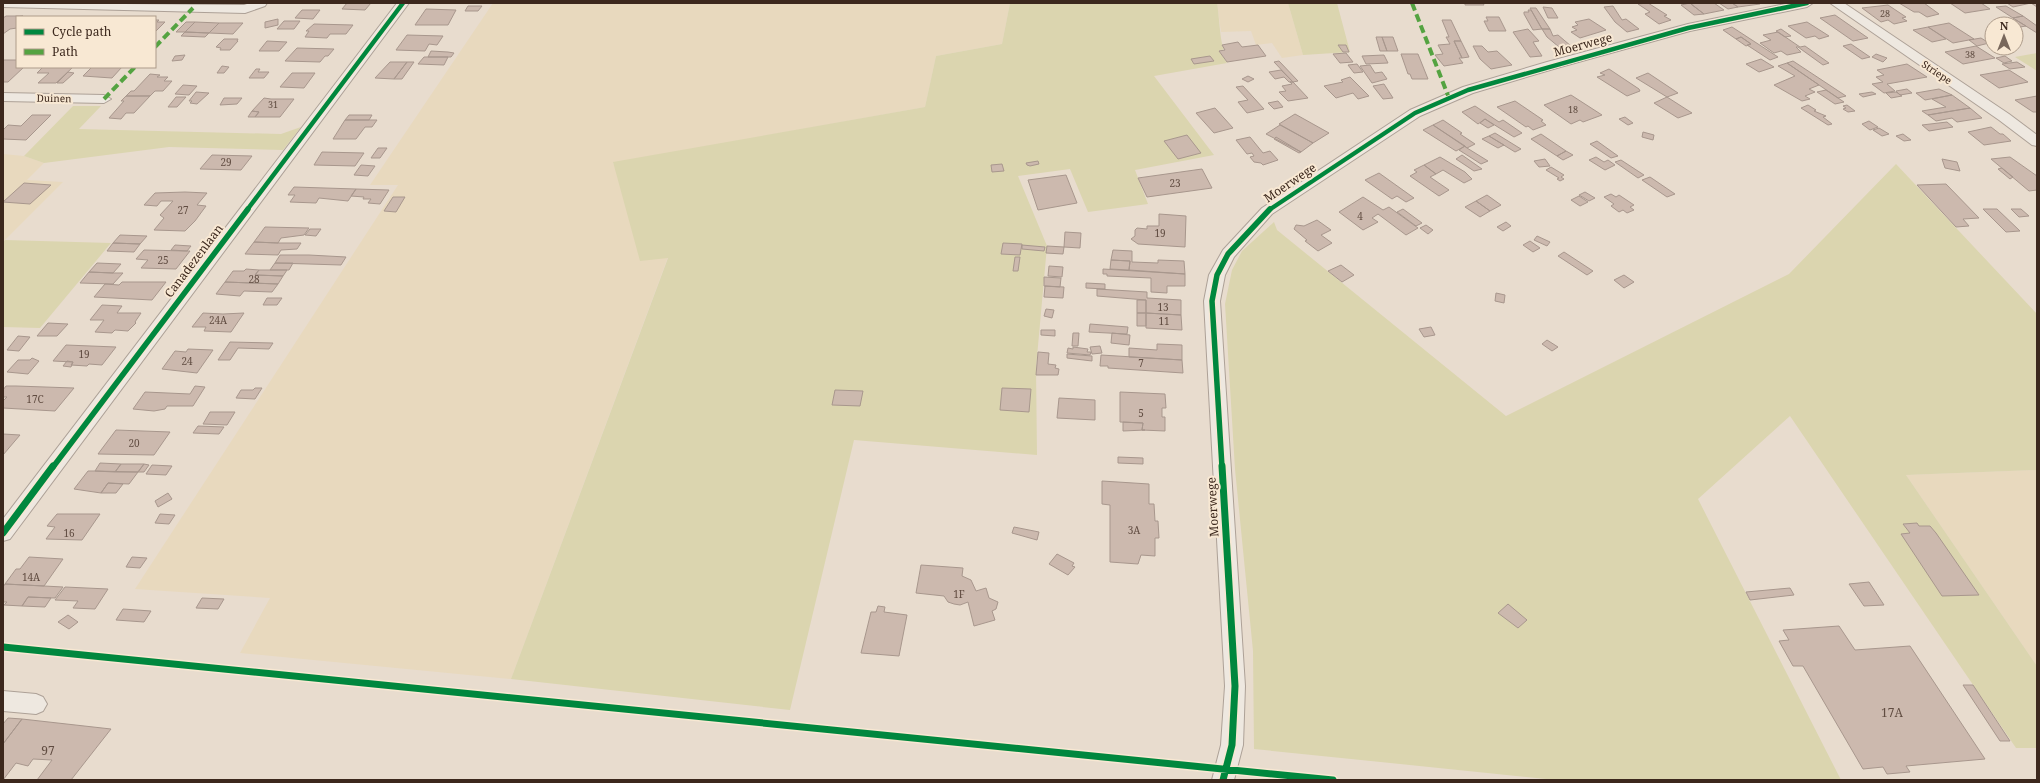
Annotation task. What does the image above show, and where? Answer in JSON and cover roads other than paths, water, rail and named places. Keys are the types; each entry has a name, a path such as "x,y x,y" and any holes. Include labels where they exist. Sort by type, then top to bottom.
{"street":[{"path":"3,3 245,9 261,3"},
{"name":"Canadezenlaan","path":"3,533 403,3"},
{"name":"Moerwege","path":"1223,780 1232,745 1235,693 1212,300 1217,275 1228,254 1267,211 1415,113 1448,98 1468,90 1552,65 1688,28 1807,3"},
{"name":"Striepe","path":"1836,3 2004,117 2037,142"},
{"name":"Duinen","path":"3,97 104,99"},
{"path":"3,701 36,704"}],"railway":[{"path":"3,647 1333,780"}]}
